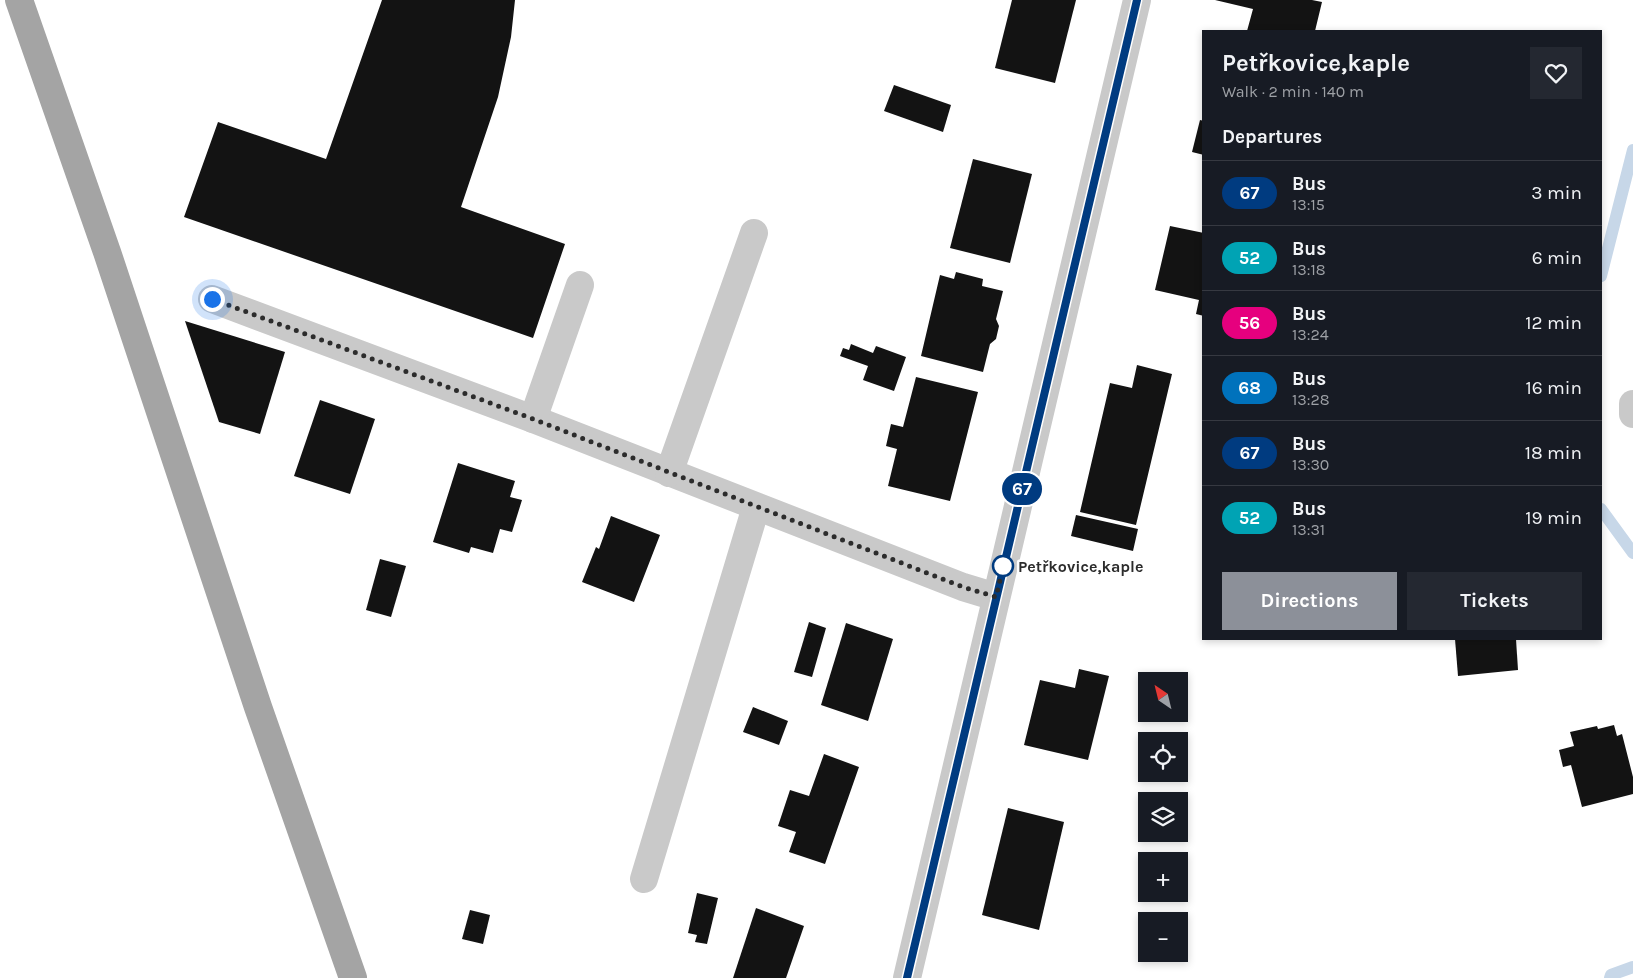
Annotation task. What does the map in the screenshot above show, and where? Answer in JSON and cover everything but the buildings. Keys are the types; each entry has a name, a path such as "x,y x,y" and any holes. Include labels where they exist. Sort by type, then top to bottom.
{"main road":[{"path":"19,0 107,252 258,707 352,978"}],"street":[{"path":"907,978 1137,0"},
{"path":"668,473 754,233"},
{"path":"533,419 580,285"},
{"path":"212,299 533,419 963,587 996,597"},
{"path":"1633,404 1633,414"},
{"path":"644,879 756,507"}],"waterway":[{"path":"1602,272 1633,150"},
{"path":"1602,510 1633,553"},
{"path":"1610,978 1611,975 1633,967"}],"bus line":[{"name":"67","path":"907,978 1137,0"}],"place":[{"name":"Petřkovice,kaple","path":"1003,566"}],"route":[{"path":"212,299 533,419 963,587 996,597 1005,559 1003,566"}]}
